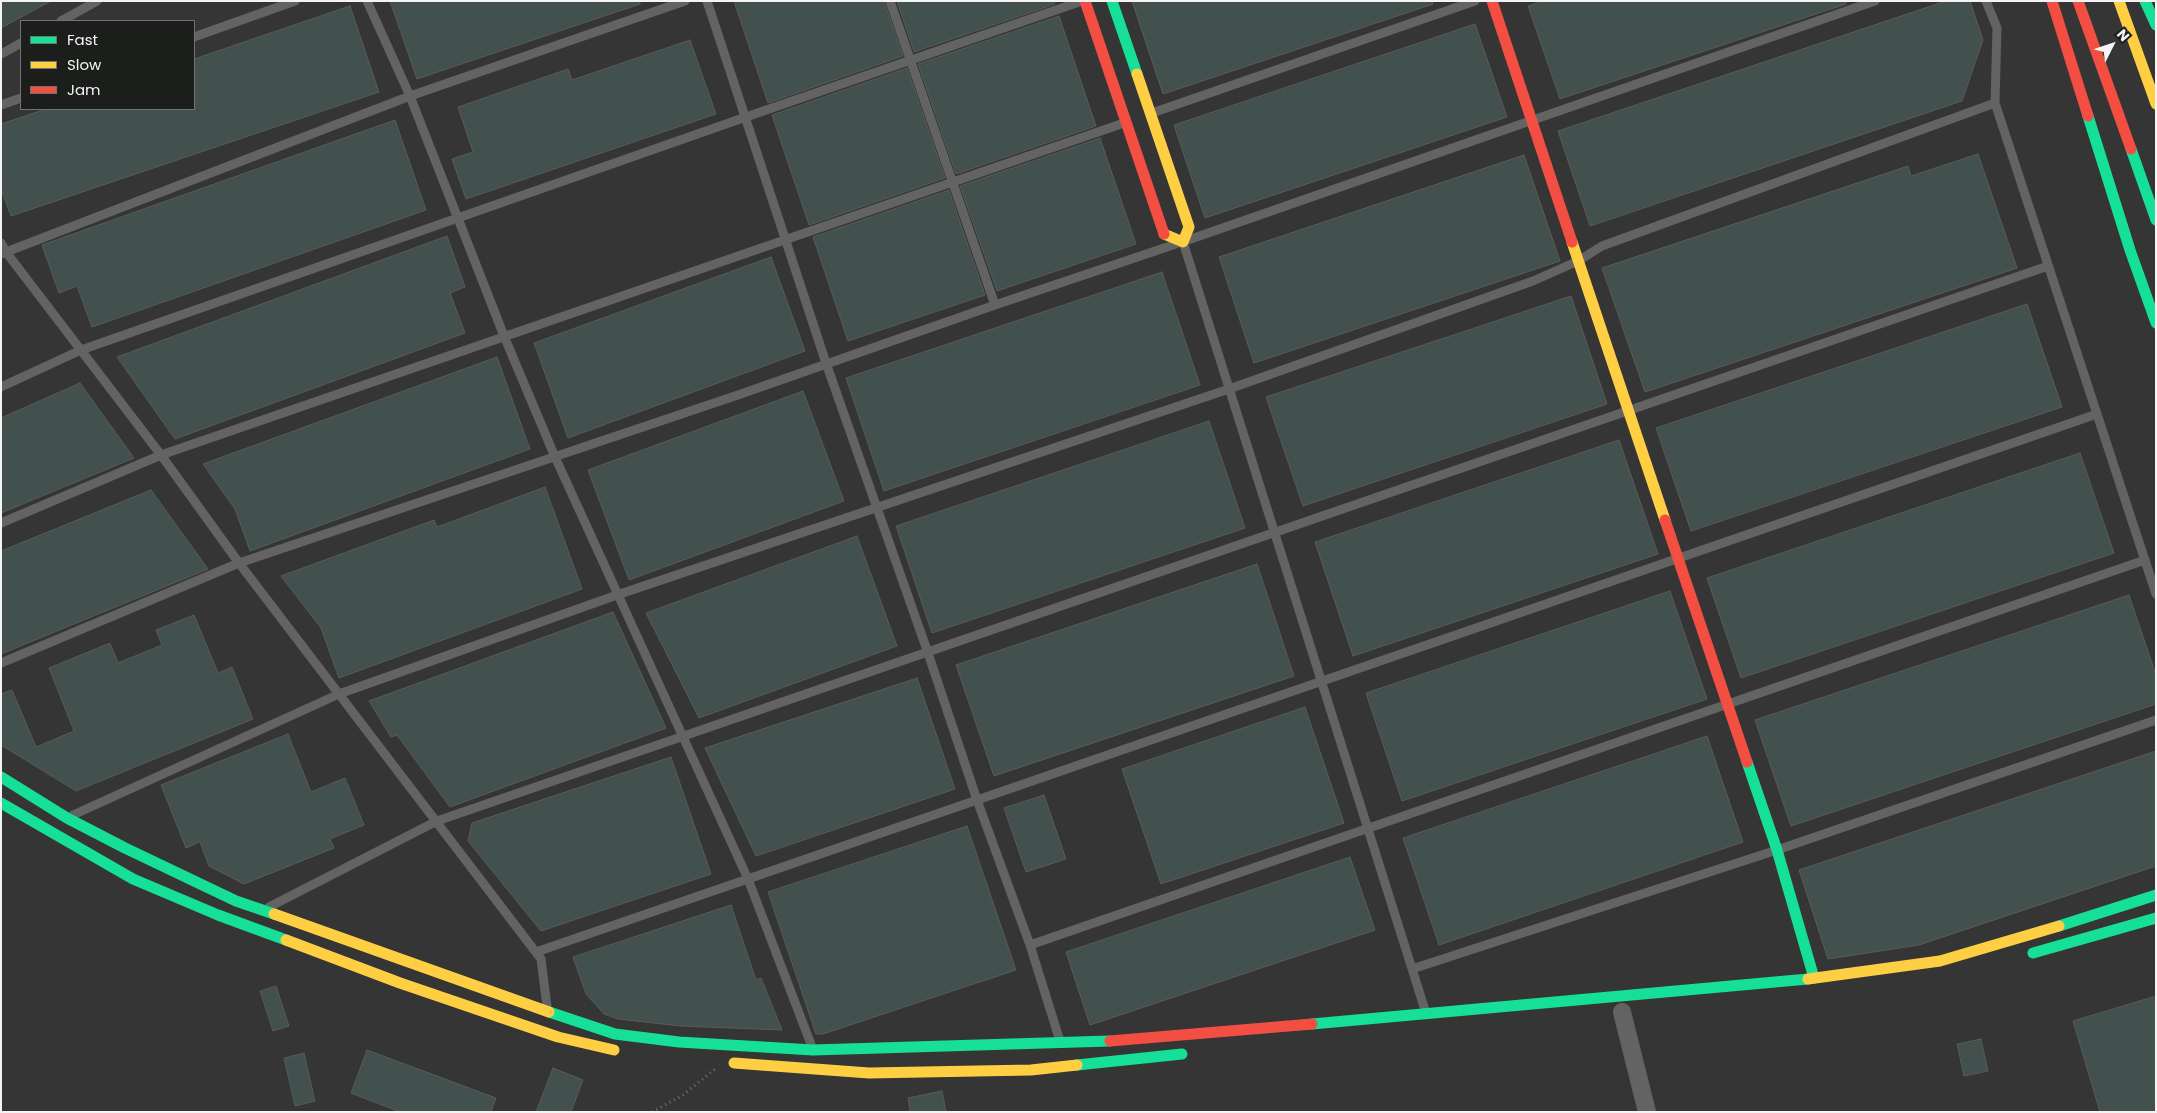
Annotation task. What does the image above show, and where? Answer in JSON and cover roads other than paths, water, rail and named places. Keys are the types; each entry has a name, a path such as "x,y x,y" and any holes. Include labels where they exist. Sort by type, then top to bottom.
{"main road":[{"path":"1084,1 1164,235 1183,242 1189,228 1112,1"},
{"path":"1492,1 1777,850 1814,978"},
{"path":"2052,1 2130,250 2156,323"},
{"path":"2078,1 2156,220"},
{"path":"2119,1 2156,104"},
{"path":"2145,1 2156,25"},
{"path":"1,777 67,818 236,901 621,1052"},
{"path":"1,803 142,883 218,915 400,983 545,1022 615,1034 679,1042 813,1050 1060,1044 1145,1039 1814,978 1940,961 2031,935 2156,895"},
{"path":"2026,955 2156,918"},
{"path":"724,1062 879,1073 1031,1070 1194,1053"}],"street":[{"path":"1622,1012 1647,1112"}],"lane":[{"path":"63,20 97,1"},
{"path":"195,37 295,1"},
{"path":"367,1 410,96 504,336 555,457 748,879 813,1050"},
{"path":"4,253 410,96 685,1"},
{"path":"707,1 826,363 878,507 976,800 1030,945 1060,1044"},
{"path":"890,1 995,305"},
{"path":"1,387 81,350 746,117 1084,1"},
{"path":"1150,113 1475,1"},
{"path":"1,663 239,563 1183,242 1875,1"},
{"path":"1986,1 1997,28 1995,103 2156,594"},
{"path":"1,54 20,44"},
{"path":"1,105 20,98"},
{"path":"67,818 339,694 617,595 1229,389 1534,281 1578,261 1609,243 1995,103"},
{"path":"1,523 161,455 1126,122"},
{"path":"1183,242 1426,1014"},
{"path":"1,243 4,253 161,455 239,563 541,959 545,1022"},
{"path":"263,910 437,821 2048,266"},
{"path":"536,952 2097,414"},
{"path":"1030,945 2145,560"},
{"path":"1412,969 1777,850 2156,720"}]}
